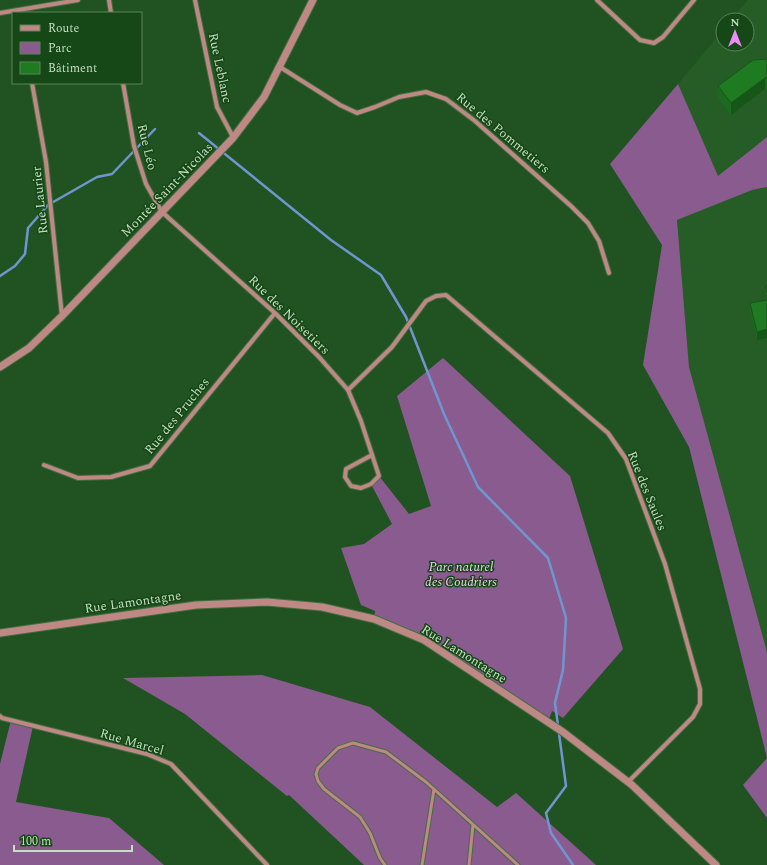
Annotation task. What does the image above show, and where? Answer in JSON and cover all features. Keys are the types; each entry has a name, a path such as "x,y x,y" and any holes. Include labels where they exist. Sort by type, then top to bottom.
{"street":[{"path":"0,13 20,11 78,0"},
{"path":"108,0 111,12"},
{"name":"Rue Leblanc","path":"196,0 217,106 233,138"},
{"name":"Montée Saint-Nicolas","path":"0,367 29,348 62,316 233,138 264,97 313,0"},
{"path":"597,0 640,40 654,43 663,37 694,0"},
{"name":"Rue des Pommetiers","path":"280,67 340,106 357,113 399,97 426,92 446,98 475,121 571,206 588,223 599,241 609,273"},
{"name":"Rue Laurier","path":"32,84 46,162 62,316"},
{"name":"Rue Léo","path":"123,84 134,146 146,184 162,212"},
{"name":"Rue des Noisetiers","path":"162,212 274,313 319,357 348,390 361,421 379,476 371,484 361,488 351,486 345,476 346,469 372,455"},
{"name":"Rue des Saules","path":"348,390 392,347 426,302 436,296 446,295 608,433 626,459 665,564 700,689 700,704 693,717 628,782"},
{"name":"Rue des Pruches","path":"44,465 78,478 111,477 150,466 274,313"},
{"name":"Rue Lamontagne","path":"0,633 196,605 267,602 322,607 374,619 424,640 563,732 628,782 716,865"},
{"name":"Rue Marcel","path":"0,716 2,718 147,754 170,764 267,865"}],"lane":[{"path":"385,865 380,858 370,833 360,817 324,789 318,781 316,774 318,768 338,748 353,743 386,752 434,789 518,865"},
{"path":"422,865 434,789"},
{"path":"468,865 473,825"}],"shaded area":[{"path":"748,0 767,0 767,652 689,367 677,220 724,201 678,84 715,40 715,52 755,52 755,12 738,12"}],"green space":[{"path":"678,84 718,176 767,137 767,187 752,190 677,220 689,367 767,652 767,758 689,447 643,365 662,245 610,164"},
{"name":"Parc naturel des Coudriers","path":"443,358 570,476 623,649 563,718 552,711 548,722 424,640 374,619 375,611 361,605 341,548 364,544 392,524 371,484 379,476 409,514 431,506 397,396"},
{"path":"262,675 370,707 497,807 516,793 596,865 364,865 289,795 287,796 185,714 123,678"},
{"path":"11,720 33,726 16,802 109,818 164,865 0,865 0,764"},
{"path":"767,758 767,818 743,785"}],"building":[{"path":"767,59 767,77 731,103 718,86 753,60"},
{"path":"767,300 767,329 757,332 750,303"}],"waterway":[{"path":"0,276 15,266 25,254 28,228 48,205 97,177 112,174 155,129"},
{"path":"199,133 331,240 381,275 406,317 444,414 478,487 548,558 566,618 563,670 555,703 566,786 546,813 551,833 573,865"}]}
